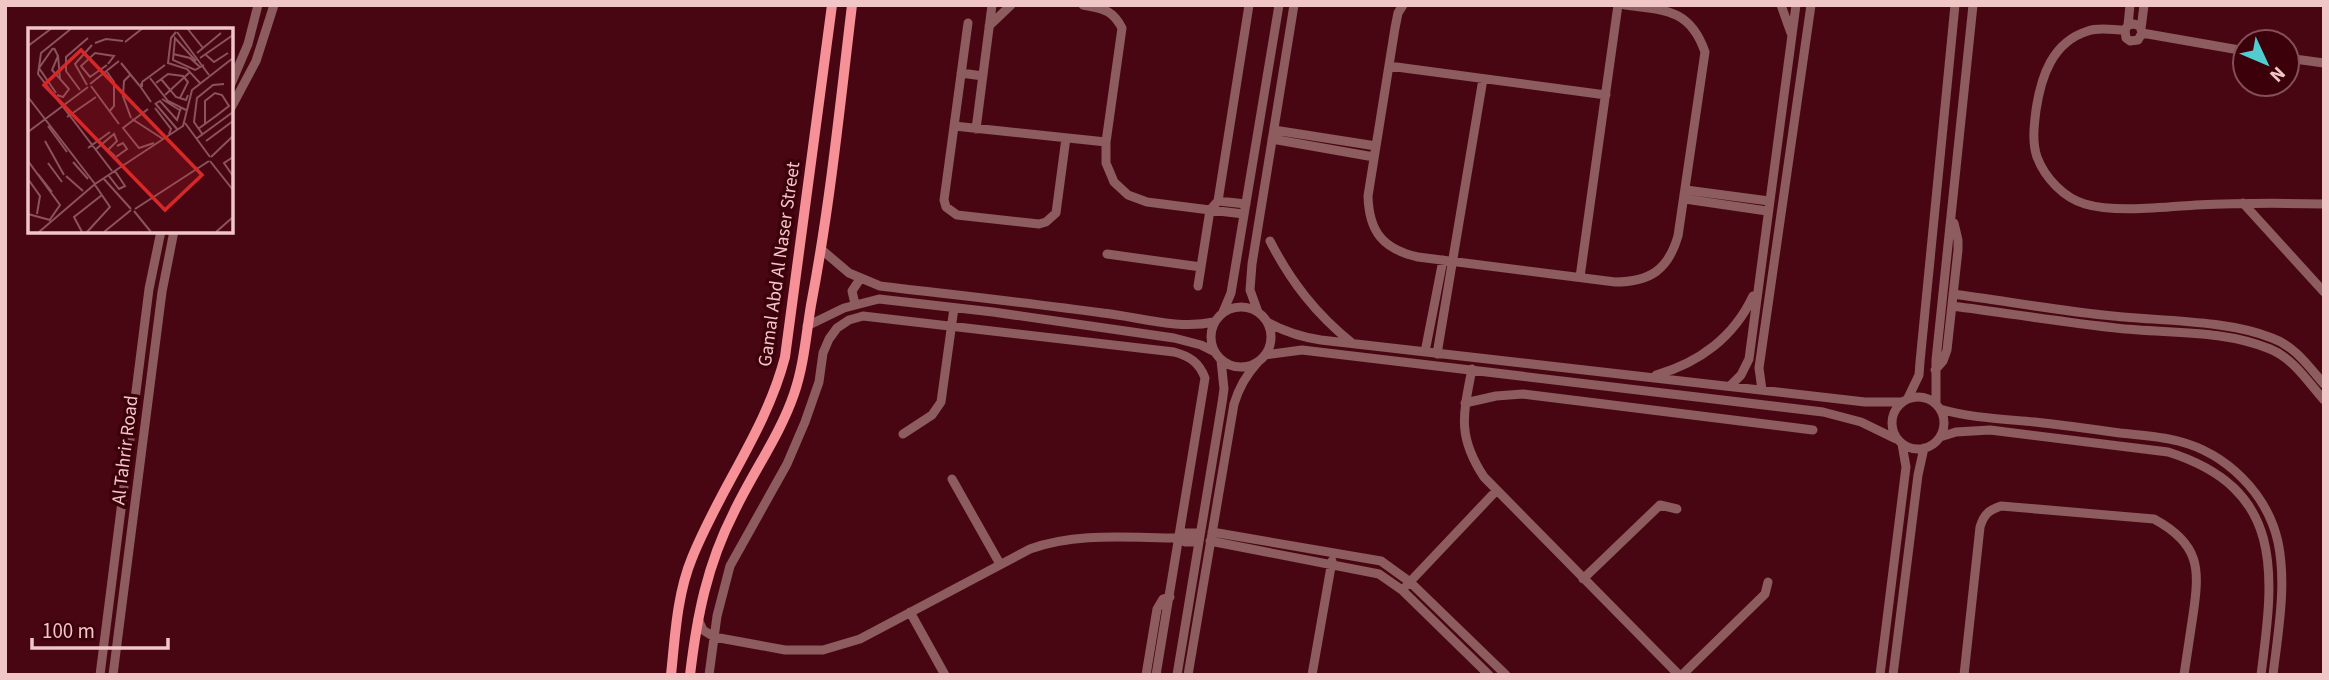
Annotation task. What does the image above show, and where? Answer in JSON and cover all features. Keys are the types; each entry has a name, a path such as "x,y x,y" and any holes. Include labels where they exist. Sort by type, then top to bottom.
{"main road":[{"name":"Gamal Abd Al Naser Street","path":"671,675 681,603 691,560 717,504 765,417 780,378 832,5"},
{"name":"Gamal Abd Al Naser Street","path":"690,675 698,619 711,562 733,512 781,425 794,394 803,360 822,250 852,5"},
{"path":"823,72 831,75 844,71"},
{"path":"818,104 832,102 840,108"}],"street":[{"path":"233,79 248,44 258,5"},
{"path":"233,104 259,52 274,5"},
{"path":"976,128 992,5"},
{"path":"989,26 1011,5"},
{"path":"1083,5 1105,9 1116,16 1122,28 1106,142 1105,163 1114,181 1128,195 1147,202 1210,210 1245,209"},
{"path":"1198,286 1210,210 1218,201 1249,5"},
{"path":"1223,312 1231,293 1279,5"},
{"path":"1258,312 1250,282 1294,5"},
{"path":"1404,5 1398,13 1368,196 1369,214 1375,230 1386,244 1401,253 1443,260 1632,282 1649,277 1663,267 1673,253 1685,194 1705,52 1698,33 1685,19 1667,10 1625,5"},
{"path":"1580,277 1618,5"},
{"path":"1781,5 1792,36"},
{"path":"1730,386 1741,375 1749,359 1797,5"},
{"path":"1762,390 1759,368 1811,5"},
{"path":"1880,675 1906,467 1891,420 1894,410 1904,400 1919,375 1955,5"},
{"path":"1940,437 1944,418 1938,406 1935,370 1973,5"},
{"path":"2130,5 2126,28 2126,38 2130,41 2138,40 2142,31 2144,5"},
{"path":"968,23 944,200 946,207 957,215 1039,224 1046,222 1056,213 1066,138"},
{"path":"2231,48 2142,31 2137,24 2126,28 2090,30 2071,39 2055,53 2044,72 2033,134 2037,157 2048,178 2065,194 2086,204 2127,208 2243,203 2324,204"},
{"path":"2301,60 2324,63"},
{"path":"1389,66 1606,95"},
{"path":"961,73 983,76"},
{"path":"1437,354 1483,79"},
{"path":"954,126 1106,142"},
{"path":"1273,135 1376,146"},
{"path":"1273,135 1374,157"},
{"path":"1685,194 1769,201"},
{"path":"1685,194 1768,212"},
{"path":"1218,201 1245,209"},
{"path":"2243,203 2324,292"},
{"path":"1935,370 1946,356 1952,306 1958,240 1952,219"},
{"name":"Al Tahrir Road","path":"100,675 149,289 161,233"},
{"name":"Al Tahrir Road","path":"113,675 162,292 174,233"},
{"path":"1270,241 1313,308 1353,344"},
{"path":"822,250 839,266 860,279 880,286 1111,313 1175,324 1201,325 1214,322"},
{"path":"1107,254 1201,267"},
{"path":"1425,352 1443,260"},
{"path":"855,304 852,291 860,279"},
{"path":"1650,376 1674,370 1715,346 1747,310 1757,288"},
{"path":"1953,293 2191,329 2270,348 2291,362 2324,400"},
{"path":"807,326 855,304 879,299 1188,340 1213,351 1229,366 1239,368 1261,359 1302,350 1823,412 1861,422 1912,449 1924,449 1940,437 1965,430 1990,430 2168,452 2193,460 2215,472 2235,489 2257,520 2268,555 2268,615 2261,675"},
{"path":"1213,351 1210,336 1214,322 1223,312 1242,306 1258,312 1268,322 1284,331 1302,337 1866,402 1904,400 1918,396 1928,398 1938,406 1975,417 2177,441 2214,455 2235,471 2264,506 2278,542 2280,570 2280,615 2273,675"},
{"path":"1952,306 2117,328 2191,329 2217,326 2273,338 2297,354 2324,384"},
{"path":"903,434 939,408 954,308"},
{"path":"709,675 722,590 730,566 787,464 819,382 823,353 829,340 837,328 849,320 863,316 951,324 1174,352 1193,360 1205,377 1156,675"},
{"path":"1188,675 1234,404 1239,388 1261,359 1271,339 1268,322"},
{"path":"1177,675 1224,389 1221,360"},
{"path":"1544,378 1546,365"},
{"path":"1472,369 1465,403 1465,438 1472,459 1496,491 1681,675 1765,594 1768,582"},
{"path":"1465,403 1496,396 1523,394 1812,430"},
{"path":"1893,675 1918,475 1924,449"},
{"path":"951,478 1000,564"},
{"path":"1402,590 1496,491"},
{"path":"1583,579 1660,505 1677,509"},
{"path":"1964,675 1980,527 1989,510 2001,506 2154,519 2171,529 2185,542 2197,569 2198,586 2185,675"},
{"path":"698,619 703,629 714,637 785,650 823,650 860,639 1030,548 1054,540 1079,537 1179,538 1185,533 1200,538"},
{"path":"1211,536 1381,561 1410,582 1506,675"},
{"path":"1211,536 1379,574 1402,590 1489,675"},
{"path":"1312,675 1334,553"},
{"path":"1146,675 1159,603 1170,597"},
{"path":"910,612 945,675"},
{"path":"692,652 704,641 714,637"},
{"path":"1472,675 1489,658"}]}
